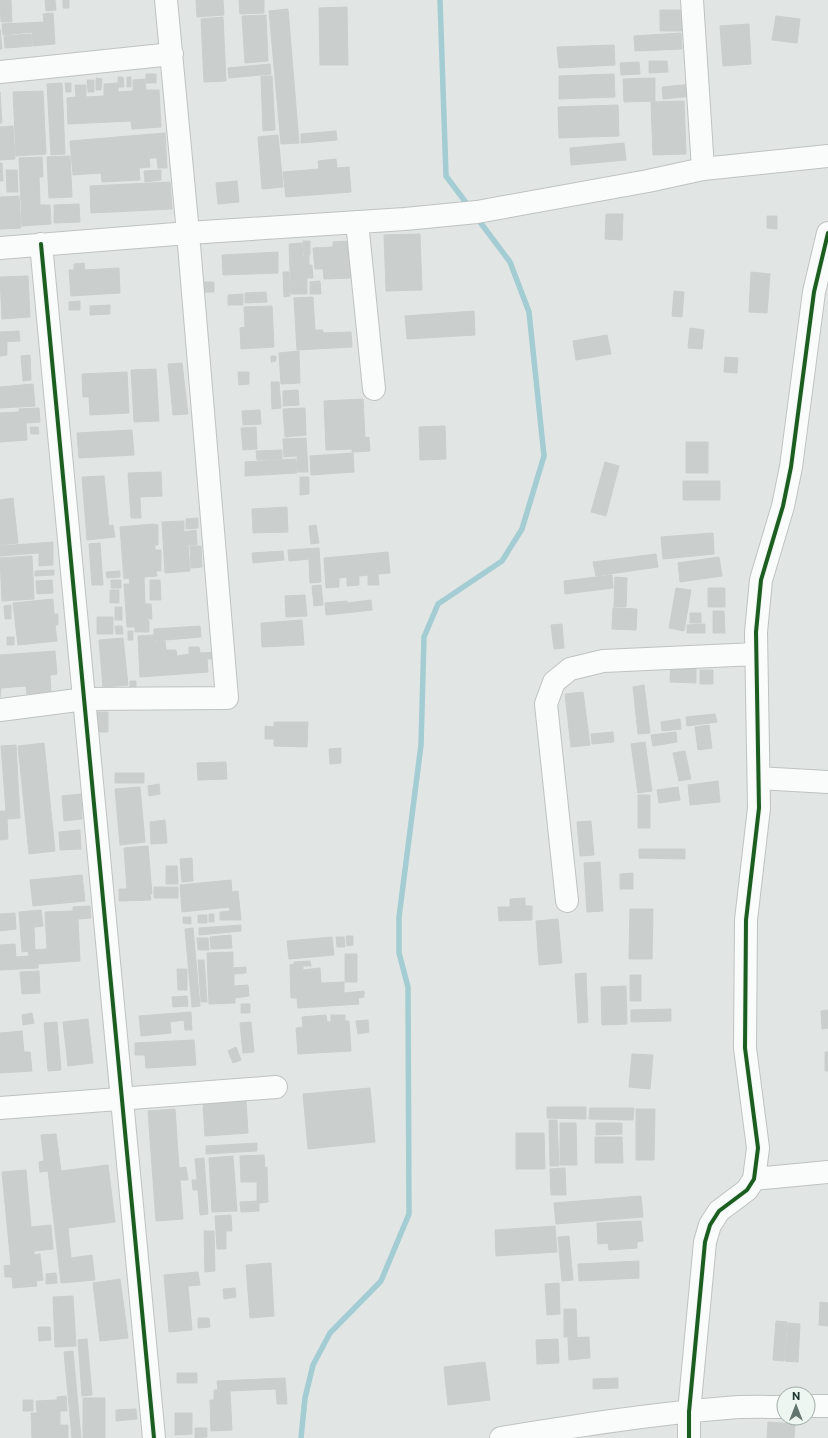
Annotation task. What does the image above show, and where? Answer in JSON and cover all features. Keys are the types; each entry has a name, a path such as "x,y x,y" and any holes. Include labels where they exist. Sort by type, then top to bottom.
{"street":[{"path":"0,710 85,699 227,698 188,233 166,0"},
{"path":"692,0 703,169"},
{"path":"0,72 172,54"},
{"path":"0,248 188,233 406,219 477,212 648,181 703,169 828,156"},
{"path":"357,222 374,388"},
{"path":"689,1438 689,1412 705,1242 710,1225 719,1211 747,1190 754,1179 758,1148 744,1048 746,920 759,808 756,632 761,580 783,506 789,475 814,292 828,233"},
{"path":"41,244 154,1438"},
{"path":"567,901 546,704 554,682 570,669 603,661 756,654"},
{"path":"759,778 828,782"},
{"path":"0,1108 122,1097 276,1086"},
{"path":"754,1179 828,1172"},
{"path":"502,1438 608,1421 727,1408 776,1406"},
{"path":"816,1406 828,1406"}],"building":[{"path":"0,0 11,0 12,22 1,22"},
{"path":"45,0 55,0 56,10 46,11"},
{"path":"63,0 69,0 69,8 63,8"},
{"path":"196,0 223,0 224,15 197,17"},
{"path":"239,0 264,0 264,13 240,14"},
{"path":"347,7 348,65 320,65 319,8"},
{"path":"288,9 299,143 281,144 269,11"},
{"path":"660,10 684,10 684,31 660,31"},
{"path":"53,13 55,44 33,46 32,32 3,35 2,24 44,22 43,14"},
{"path":"266,15 268,61 245,63 242,16"},
{"path":"776,16 800,19 797,43 772,40"},
{"path":"223,17 226,81 204,82 201,19"},
{"path":"749,24 751,64 723,66 720,26"},
{"path":"0,29 2,49 0,49"},
{"path":"681,33 682,49 635,51 634,36"},
{"path":"31,34 32,46 5,48 4,36"},
{"path":"614,45 615,65 559,68 557,47"},
{"path":"649,61 667,61 668,72 649,73"},
{"path":"639,62 640,74 621,75 620,63"},
{"path":"270,64 271,74 229,78 228,68"},
{"path":"146,74 156,74 156,83 146,83"},
{"path":"614,74 615,97 559,99 559,76"},
{"path":"261,76 272,76 275,130 263,131"},
{"path":"118,77 123,77 124,87 118,87"},
{"path":"127,77 131,77 131,87 127,87"},
{"path":"96,78 102,79 101,90 96,90"},
{"path":"655,78 655,101 624,102 623,79"},
{"path":"145,79 146,90 159,90 161,127 132,129 131,121 68,124 67,98 76,97 75,85 86,85 86,97 104,96 104,84 118,83 118,92 133,91 133,80"},
{"path":"87,80 94,80 94,92 88,92"},
{"path":"62,83 65,154 51,155 47,84"},
{"path":"65,83 71,83 71,92 66,92"},
{"path":"692,84 693,96 663,99 662,87"},
{"path":"43,91 46,154 16,156 13,92"},
{"path":"0,92 2,123 0,123"},
{"path":"684,101 686,154 653,155 651,102"},
{"path":"618,105 619,136 559,138 558,107"},
{"path":"13,126 15,159 0,160 0,127"},
{"path":"336,131 337,140 301,143 301,134"},
{"path":"165,133 167,168 158,168 157,158 149,158 150,167 139,168 140,180 102,182 101,173 73,175 70,141"},
{"path":"278,135 283,187 262,189 258,137"},
{"path":"624,143 626,160 571,165 570,148"},
{"path":"70,156 72,197 49,198 47,157"},
{"path":"42,157 43,177 39,177 40,205 50,205 51,224 22,226 19,158"},
{"path":"336,159 337,168 349,167 351,192 286,197 283,172 319,169 318,161"},
{"path":"0,163 2,163 3,181 0,181"},
{"path":"6,170 17,170 18,192 7,192"},
{"path":"161,170 161,180 145,182 144,171"},
{"path":"237,181 239,202 218,204 216,183"},
{"path":"170,182 172,209 91,213 90,186"},
{"path":"19,196 21,228 0,229 0,197"},
{"path":"79,204 80,222 54,223 54,205"},
{"path":"606,214 623,214 622,240 605,239"},
{"path":"767,216 777,216 777,229 767,228"},
{"path":"420,234 422,290 386,291 384,235"},
{"path":"303,241 310,241 310,255 304,256"},
{"path":"350,241 352,278 324,279 323,269 315,269 313,248 333,247 333,242"},
{"path":"302,243 303,257 309,256 309,265 312,265 313,278 307,278 307,294 291,294 289,244"},
{"path":"278,252 278,273 223,275 222,255"},
{"path":"84,263 85,270 119,268 120,293 71,296 69,270 74,270 74,264"},
{"path":"283,272 289,272 290,296 284,297"},
{"path":"751,272 770,274 767,313 749,312"},
{"path":"28,276 30,317 2,319 0,277"},
{"path":"320,281 321,294 310,294 310,282"},
{"path":"204,282 214,282 214,292 205,292"},
{"path":"674,291 684,292 682,317 672,316"},
{"path":"266,292 267,302 245,303 245,293"},
{"path":"243,294 243,305 228,305 228,295"},
{"path":"313,297 315,330 323,330 323,333 351,332 352,347 297,350 294,298"},
{"path":"80,301 80,310 69,310 69,302"},
{"path":"110,305 110,314 90,315 90,306"},
{"path":"272,306 274,347 241,349 240,328 245,327 244,307"},
{"path":"474,311 475,335 407,339 405,316"},
{"path":"690,328 704,330 702,349 688,348"},
{"path":"19,331 20,341 0,342 0,332"},
{"path":"607,335 611,354 576,360 573,341"},
{"path":"7,342 7,355 0,356 0,343"},
{"path":"299,351 300,383 281,384 279,353"},
{"path":"30,355 31,380 23,381 21,356"},
{"path":"271,356 276,356 276,361 271,362"},
{"path":"725,357 738,358 737,373 724,372"},
{"path":"182,363 188,414 173,415 168,364"},
{"path":"156,369 159,421 134,422 131,370"},
{"path":"127,372 129,413 90,415 89,397 83,397 82,374"},
{"path":"238,372 249,372 249,384 239,385"},
{"path":"271,382 279,382 281,408 272,409"},
{"path":"33,384 35,406 0,408 0,387"},
{"path":"298,390 299,405 283,406 283,391"},
{"path":"363,399 365,438 369,437 370,451 352,452 352,449 326,450 324,401"},
{"path":"39,408 40,422 26,423 27,440 0,442 0,413 19,412 19,409"},
{"path":"305,408 306,435 285,437 283,409"},
{"path":"260,410 261,424 243,425 242,411"},
{"path":"445,426 446,459 420,460 419,427"},
{"path":"30,427 38,427 39,434 31,434"},
{"path":"256,427 257,449 243,450 241,428"},
{"path":"132,430 134,455 79,458 77,433"},
{"path":"306,438 308,472 298,472 297,456 284,457 283,439"},
{"path":"686,442 708,442 708,473 686,473"},
{"path":"282,450 282,459 257,460 256,451"},
{"path":"353,453 354,472 311,475 310,456"},
{"path":"296,459 297,473 245,476 245,462"},
{"path":"605,462 619,466 606,516 591,512"},
{"path":"161,472 162,496 140,497 141,518 131,518 128,473"},
{"path":"104,476 109,526 113,525 115,537 87,540 82,477"},
{"path":"300,477 309,477 309,494 300,495"},
{"path":"683,481 720,481 720,500 683,500"},
{"path":"13,498 18,543 0,545 0,500"},
{"path":"287,507 288,532 253,533 252,509"},
{"path":"198,518 198,528 186,529 186,519"},
{"path":"184,521 184,532 196,530 197,545 188,545 190,571 165,573 162,522"},
{"path":"153,524 158,525 158,545 155,545 155,550 161,550 161,571 156,571 157,576 144,577 145,604 151,604 152,619 146,619 149,621 149,632 135,632 135,627 127,627 124,584 130,584 129,578 124,579 120,527"},
{"path":"316,525 319,543 311,544 309,526"},
{"path":"713,533 714,554 663,559 661,537"},
{"path":"53,542 53,565 39,566 39,553 0,556 0,546"},
{"path":"100,543 103,585 92,585 89,544"},
{"path":"190,546 201,546 202,567 191,568"},
{"path":"319,548 321,582 310,583 309,559 289,561 288,550"},
{"path":"283,551 284,560 253,563 252,553"},
{"path":"388,552 390,573 378,574 379,585 368,585 368,575 359,576 359,585 347,586 347,577 339,578 339,587 326,588 324,558"},
{"path":"656,554 658,567 596,576 593,562"},
{"path":"32,556 34,599 2,601 0,558"},
{"path":"719,557 722,576 680,582 678,563"},
{"path":"54,570 54,575 35,576 35,571"},
{"path":"120,571 120,577 107,578 106,572"},
{"path":"612,575 613,588 565,594 564,581"},
{"path":"615,577 627,578 626,607 614,607"},
{"path":"52,580 53,593 37,594 36,581"},
{"path":"111,580 121,580 121,588 111,588"},
{"path":"150,580 160,580 161,600 150,600"},
{"path":"321,585 323,605 314,606 312,586"},
{"path":"676,588 691,590 684,631 669,628"},
{"path":"708,588 725,588 725,607 708,607"},
{"path":"110,590 119,590 119,603 110,603"},
{"path":"305,595 307,616 286,617 285,596"},
{"path":"53,599 54,614 58,614 58,625 55,625 57,641 18,645 13,603"},
{"path":"371,600 372,610 326,615 325,603 347,601 347,603"},
{"path":"11,605 11,619 5,619 4,606"},
{"path":"115,607 122,607 122,620 115,620"},
{"path":"613,608 637,609 636,630 612,629"},
{"path":"713,611 724,611 725,633 713,633"},
{"path":"690,613 701,613 701,623 690,623"},
{"path":"97,617 113,617 113,634 97,634"},
{"path":"302,620 304,645 262,647 261,623"},
{"path":"562,624 564,648 554,649 551,625"},
{"path":"705,624 705,633 687,633 687,625"},
{"path":"115,626 122,626 123,634 116,634"},
{"path":"200,626 201,637 154,641 155,650 155,642 165,641 166,650 176,650 177,656 189,654 189,647 199,647 200,653 216,652 216,659 207,659 208,672 140,677 138,636 154,635 154,629"},
{"path":"128,631 133,631 133,640 128,640"},
{"path":"7,637 14,637 14,645 7,645"},
{"path":"123,638 128,685 103,687 99,640"},
{"path":"55,651 57,674 50,675 51,692 27,694 26,686 1,688 0,697 0,655"},
{"path":"671,663 696,664 696,683 670,682"},
{"path":"700,670 713,670 713,684 700,684"},
{"path":"130,681 136,681 136,689 130,689"},
{"path":"644,685 650,733 638,734 633,687"},
{"path":"583,692 590,745 571,747 565,694"},
{"path":"95,712 108,712 108,732 95,732"},
{"path":"715,714 717,722 687,726 686,717"},
{"path":"680,719 681,729 662,731 661,722"},
{"path":"274,722 308,722 307,747 274,746 274,739 265,739 265,726 274,727"},
{"path":"709,725 712,748 698,750 695,727"},
{"path":"613,732 614,742 592,744 591,734"},
{"path":"676,732 677,742 653,746 651,735"},
{"path":"645,742 652,791 638,793 631,744"},
{"path":"44,743 55,851 29,854 18,746"},
{"path":"16,745 20,818 7,819 8,839 0,840 0,811 6,811 1,746"},
{"path":"341,748 341,763 330,764 329,749"},
{"path":"685,751 691,779 679,781 673,753"},
{"path":"226,762 227,779 198,780 197,763"},
{"path":"115,773 144,773 144,783 115,783"},
{"path":"718,781 720,802 690,805 688,785"},
{"path":"159,784 160,794 149,796 148,786"},
{"path":"140,787 145,842 120,845 115,789"},
{"path":"678,787 680,800 659,803 657,790"},
{"path":"81,794 82,819 64,821 62,796"},
{"path":"638,795 650,795 650,828 638,828"},
{"path":"165,820 167,843 151,844 150,822"},
{"path":"591,821 594,855 580,856 577,822"},
{"path":"80,830 81,849 60,850 59,832"},
{"path":"148,846 152,894 150,894 151,900 119,901 119,889 127,889 124,848"},
{"path":"639,849 685,849 685,859 639,858"},
{"path":"192,858 193,881 182,882 180,859"},
{"path":"600,862 603,911 587,912 584,863"},
{"path":"166,866 177,866 178,884 166,884"},
{"path":"633,873 633,889 620,889 620,874"},
{"path":"82,875 85,901 33,906 30,880"},
{"path":"231,880 232,892 238,891 241,920 220,920 220,912 230,911 229,907 182,912 180,885"},
{"path":"154,887 178,887 178,898 154,898"},
{"path":"525,898 525,906 532,906 532,920 499,921 498,907 510,907 510,899"},
{"path":"90,906 91,918 78,919 80,961 38,964 38,968 0,970 0,945 15,944 16,957 29,956 28,951 22,952 19,912 41,910 43,926 34,927 35,950 47,949 45,912 73,911 73,907"},
{"path":"630,909 653,909 652,959 629,959"},
{"path":"15,913 16,929 0,931 0,914"},
{"path":"209,914 214,914 214,922 209,922"},
{"path":"198,915 207,915 207,923 198,923"},
{"path":"183,917 191,917 191,924 183,923"},
{"path":"558,919 562,963 539,965 536,921"},
{"path":"241,925 241,931 199,935 199,928"},
{"path":"193,928 200,1006 192,1007 185,929"},
{"path":"231,935 232,948 211,949 210,937"},
{"path":"346,936 353,936 353,945 347,946"},
{"path":"332,937 334,955 289,959 287,941"},
{"path":"336,937 344,937 345,947 337,947"},
{"path":"197,938 208,938 209,950 198,950"},
{"path":"233,952 233,968 246,967 246,973 234,974 234,986 248,985 249,996 235,998 235,1003 209,1004 207,953"},
{"path":"345,954 357,954 357,982 345,982"},
{"path":"198,960 204,960 207,1002 201,1002"},
{"path":"310,961 311,966 303,966 303,970 320,968 321,983 303,984 344,982 344,993 364,991 364,997 358,998 359,1004 298,1008 297,998 291,998 290,965 294,964 294,962"},
{"path":"177,969 187,969 187,990 178,990"},
{"path":"39,971 40,993 22,994 20,972"},
{"path":"586,973 588,1022 578,1023 575,974"},
{"path":"630,975 641,975 641,1001 630,1001"},
{"path":"626,986 627,1024 602,1025 601,987"},
{"path":"187,996 188,1006 173,1007 172,997"},
{"path":"241,1004 250,1004 250,1013 241,1013"},
{"path":"671,1009 671,1021 631,1022 631,1010"},
{"path":"828,1010 828,1028 822,1029 821,1011"},
{"path":"191,1012 192,1030 185,1030 184,1020 170,1022 171,1033 141,1036 139,1016"},
{"path":"32,1013 34,1023 23,1025 22,1015"},
{"path":"326,1015 327,1022 331,1022 331,1015 345,1015 345,1021 349,1021 351,1051 298,1054 296,1028 303,1027 302,1017"},
{"path":"88,1019 93,1063 68,1066 63,1022"},
{"path":"368,1020 369,1032 358,1034 356,1021"},
{"path":"57,1022 61,1070 48,1071 44,1023"},
{"path":"251,1022 254,1052 243,1053 240,1023"},
{"path":"22,1031 24,1052 30,1052 32,1071 0,1073 0,1033"},
{"path":"194,1040 196,1065 146,1068 145,1055 135,1055 135,1043"},
{"path":"236,1047 241,1060 233,1063 228,1051"},
{"path":"825,1052 828,1052 828,1071 825,1071"},
{"path":"632,1054 653,1055 650,1089 629,1087"},
{"path":"370,1088 375,1142 308,1149 303,1094"},
{"path":"246,1101 248,1133 205,1136 203,1103"},
{"path":"547,1107 586,1107 586,1119 547,1118"},
{"path":"590,1108 634,1108 633,1120 589,1119"},
{"path":"175,1109 179,1168 186,1167 188,1180 180,1180 183,1219 156,1221 148,1111"},
{"path":"636,1109 655,1109 654,1160 636,1160"},
{"path":"549,1120 557,1120 559,1166 550,1166"},
{"path":"560,1123 576,1123 577,1165 560,1165"},
{"path":"596,1123 622,1123 622,1134 596,1135"},
{"path":"516,1133 544,1133 545,1169 516,1169"},
{"path":"56,1134 61,1171 108,1165 115,1222 68,1228 71,1258 92,1255 95,1280 61,1283 48,1171 40,1172 39,1162 44,1161 41,1135"},
{"path":"595,1137 622,1137 623,1163 595,1163"},
{"path":"257,1143 257,1151 206,1154 206,1146"},
{"path":"264,1155 265,1168 267,1167 268,1202 259,1203 259,1211 241,1212 240,1202 257,1201 257,1182 241,1182 240,1156"},
{"path":"233,1156 237,1211 212,1212 209,1158"},
{"path":"204,1158 208,1214 200,1215 198,1190 193,1190 192,1180 197,1180 195,1159"},
{"path":"565,1168 566,1195 551,1195 550,1169"},
{"path":"26,1170 31,1227 51,1225 53,1249 34,1251 34,1255 40,1254 43,1280 36,1281 37,1286 13,1288 12,1277 5,1277 4,1266 11,1265 2,1172"},
{"path":"641,1196 643,1217 556,1224 554,1203"},
{"path":"231,1215 232,1231 226,1231 226,1249 217,1249 215,1216"},
{"path":"641,1221 643,1241 637,1242 637,1248 609,1250 608,1243 598,1244 597,1223"},
{"path":"555,1226 557,1252 496,1256 495,1230"},
{"path":"204,1231 214,1231 215,1271 205,1272"},
{"path":"569,1236 573,1280 562,1281 558,1237"},
{"path":"639,1261 639,1278 579,1281 578,1264"},
{"path":"271,1263 274,1316 250,1318 246,1265"},
{"path":"198,1272 200,1285 188,1286 192,1330 169,1332 164,1275"},
{"path":"56,1273 57,1283 46,1284 46,1274"},
{"path":"120,1279 128,1338 100,1341 93,1283"},
{"path":"559,1283 560,1314 547,1315 545,1284"},
{"path":"235,1288 236,1297 224,1299 223,1289"},
{"path":"73,1296 76,1346 55,1347 53,1297"},
{"path":"820,1302 828,1303 828,1326 819,1325"},
{"path":"564,1309 576,1309 577,1337 564,1337"},
{"path":"198,1318 209,1318 210,1327 198,1328"},
{"path":"776,1321 787,1322 784,1361 773,1360"},
{"path":"788,1323 800,1324 798,1362 785,1361"},
{"path":"38,1327 50,1327 51,1340 39,1341"},
{"path":"589,1337 590,1358 569,1360 568,1338"},
{"path":"87,1339 92,1395 82,1396 78,1340"},
{"path":"558,1339 559,1363 537,1364 536,1340"},
{"path":"73,1351 81,1438 72,1438 64,1352"},
{"path":"485,1362 490,1400 448,1405 444,1367"},
{"path":"177,1373 197,1373 197,1383 177,1383"},
{"path":"285,1378 287,1404 277,1404 276,1389 230,1391 232,1430 211,1431 210,1400 214,1400 214,1390 218,1390 217,1381"},
{"path":"618,1378 618,1388 593,1389 593,1379"},
{"path":"66,1396 67,1411 60,1411 60,1425 68,1425 68,1438 32,1438 31,1413 37,1413 36,1401 57,1400 57,1397"},
{"path":"83,1398 105,1398 105,1438 83,1438"},
{"path":"23,1400 33,1400 33,1411 23,1411"},
{"path":"136,1409 137,1419 116,1421 116,1410"},
{"path":"175,1413 192,1413 192,1434 175,1435"},
{"path":"768,1422 776,1423 776,1426 795,1426 794,1438 767,1438"},
{"path":"195,1428 207,1428 207,1437 195,1438"}],"waterway":[{"path":"440,0 446,176 470,208"},
{"path":"301,1438 305,1398 313,1365 330,1333 381,1281 409,1214 408,987 399,953 399,917 421,745 424,637 438,604 502,561 522,529 544,456 529,312 510,262 477,218"}],"cycle path":[{"path":"689,1438 689,1412 705,1242 710,1225 719,1211 747,1190 754,1179 758,1148 745,1048 746,920 759,808 756,632 761,580 783,506 791,467 814,292 828,233"},
{"path":"41,244 154,1438"}]}
